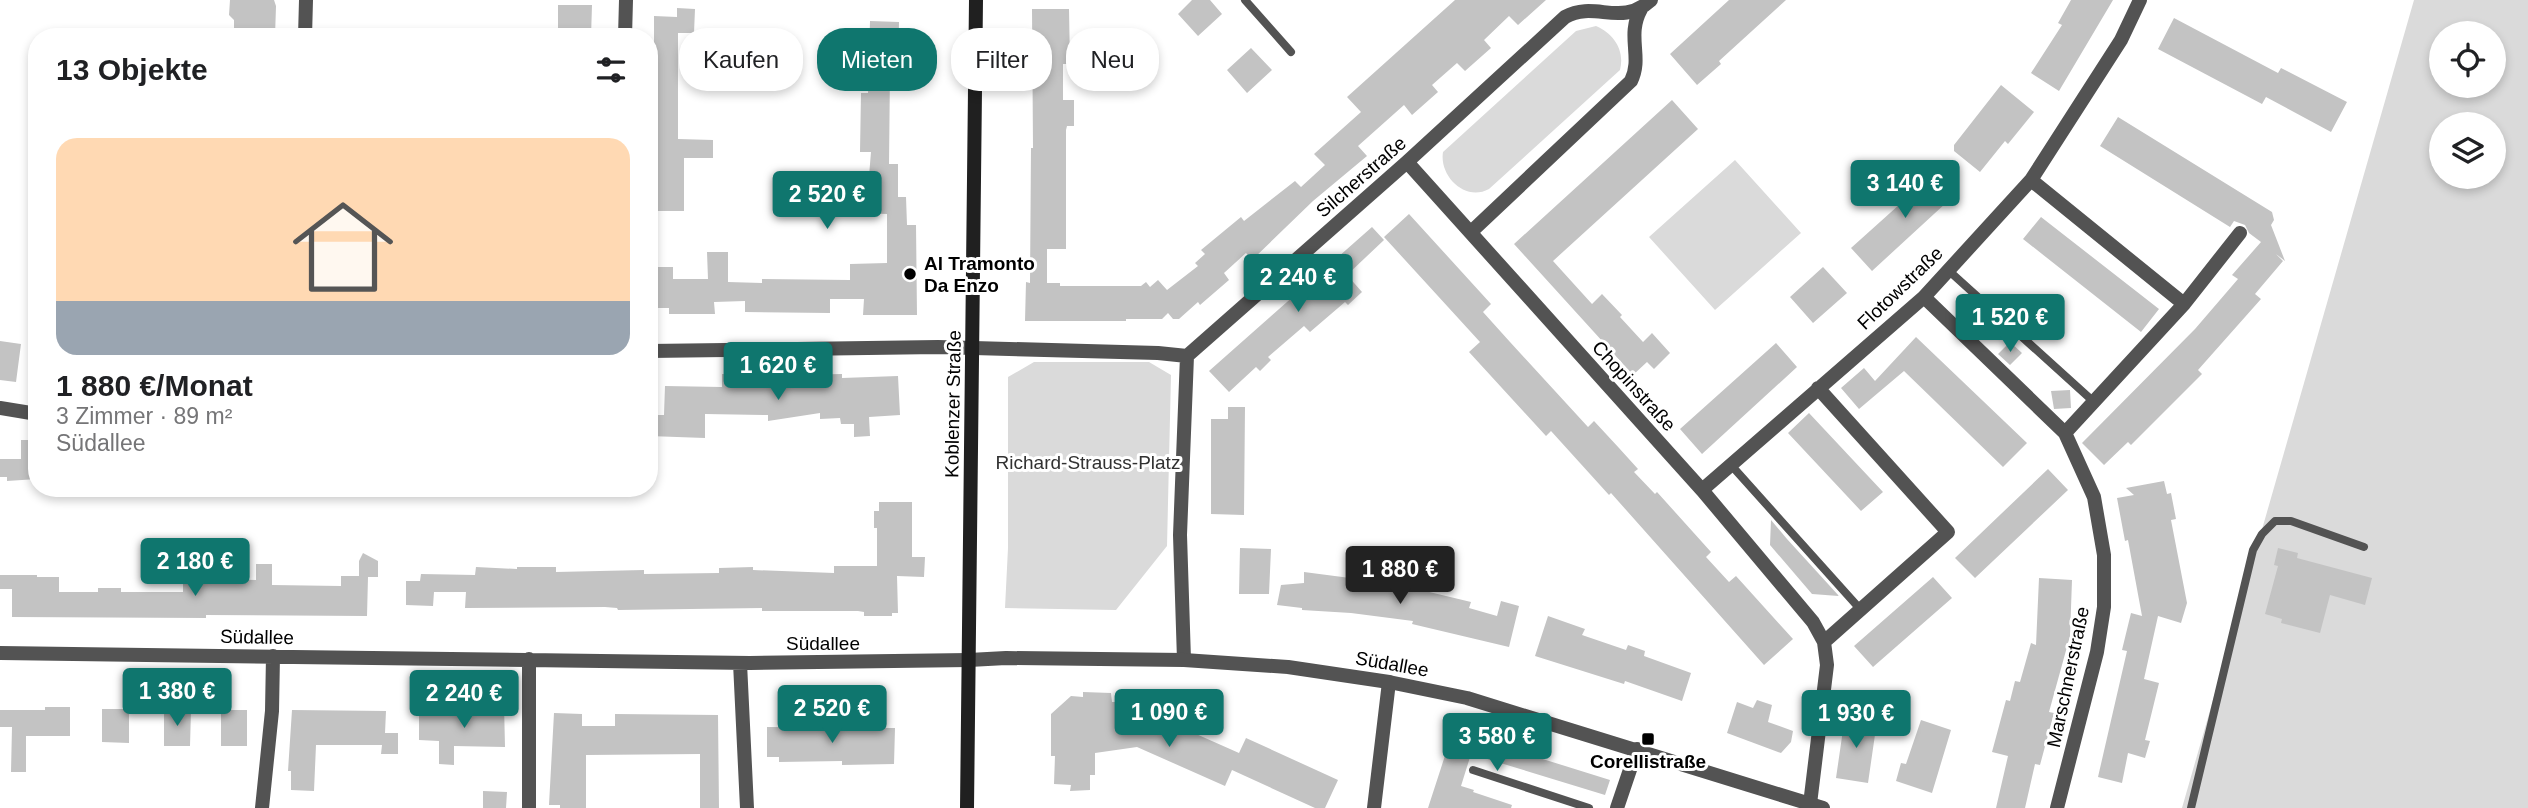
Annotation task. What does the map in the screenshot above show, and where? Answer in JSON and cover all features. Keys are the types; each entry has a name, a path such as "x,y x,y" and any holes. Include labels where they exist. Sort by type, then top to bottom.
{"main road":[{"name":"Koblenzer Straße","path":"967,808 976,0"}],"street":[{"path":"305,28 306,0"},
{"path":"625,28 626,0"},
{"name":"Flotowstraße","path":"1702,490 1924,297 2031,180 2121,40 2140,0"},
{"name":"Silcherstraße","path":"1187,356 1565,17 1577,12 1627,14 1646,4"},
{"name":"Silcherstraße","path":"1471,232 1631,81 1636,61 1634,24 1646,4"},
{"name":"Chopinstraße","path":"1406,162 1702,490 1813,622 1824,642 1827,665 1816,806"},
{"path":"2031,180 2184,304"},
{"path":"2065,433 2184,304 2240,233"},
{"name":"Marschnerstraße","path":"1924,297 2065,433 2094,497 2104,555 2104,607 2097,652 2057,808"},
{"path":"658,351 972,347 1187,356 1180,535 1184,660"},
{"path":"1818,388 1948,532 1824,642"},
{"path":"0,408 28,413"},
{"name":"Südallee","path":"0,653 740,663 1006,658 1184,660 1288,667 1389,682 1467,698 1816,806"},
{"path":"262,808 272,711 273,656"},
{"path":"528,808 529,659"},
{"path":"740,663 747,808"},
{"path":"1374,808 1389,682"},
{"path":"1617,808 1637,749"}],"lane":[{"path":"1245,0 1291,52"},
{"path":"1948,270 2094,402"},
{"path":"1731,465 1861,610"},
{"path":"2191,808 2253,550 2262,534 2275,521 2291,521 2364,547"},
{"path":"1472,770 1589,808"}],"green space":[{"path":"2414,0 2528,0 2528,808 2182,808"},
{"path":"1596,26 1608,33 1617,44 1621,56 1620,70 1489,189 1471,192 1449,178 1443,152 1576,31"},
{"path":"1735,160 1801,233 1715,310 1649,237"},
{"name":"Richard-Strauss-Platz","path":"1034,362 1149,362 1171,375 1167,546 1116,610 1005,608 1008,548 1008,377"}],"building":[{"path":"230,0 274,0 275,28 234,28 234,20 229,15"},
{"path":"1192,0 1210,0 1222,14 1198,36 1178,14"},
{"path":"1455,0 1546,0 1518,25 1509,16 1484,40 1491,48 1465,71 1457,63 1432,85 1438,92 1412,115 1404,105 1358,146 1367,156 1313,201 1252,260 1246,253 1224,273 1229,280 1179,319 1173,319 1168,313 1162,319 1025,321 1026,282 1030,283 1033,91 1052,91 1052,28 1032,28 1032,9 1069,9 1066,64 1063,64 1063,100 1074,100 1074,126 1067,126 1066,130 1066,249 1047,249 1047,283 1060,283 1060,286 1141,286 1146,282 1150,287 1158,280 1167,290 1198,266 1195,263 1205,254 1201,250 1241,217 1244,221 1295,181 1301,187 1325,165 1314,154 1361,112 1347,97"},
{"path":"1729,0 1786,0 1719,61 1721,64 1697,85 1670,54"},
{"path":"2071,0 2113,0 2059,91 2031,73 2062,25 2058,23"},
{"path":"558,5 592,5 591,28 558,28"},
{"path":"677,8 695,9 694,28 679,28 678,33 678,139 713,140 713,158 684,158 684,211 658,211 658,28 654,28 654,16 677,17"},
{"path":"2174,18 2278,73 2281,68 2347,102 2331,132 2266,97 2262,104 2158,49"},
{"path":"870,21 899,22 899,28 870,28"},
{"path":"1251,48 1272,70 1247,93 1227,70"},
{"path":"2001,85 2034,112 2008,144 2005,141 1980,172 1954,151 1954,145"},
{"path":"890,91 889,164 898,164 898,197 906,197 907,225 916,225 917,315 863,315 864,299 830,299 830,313 745,312 745,301 714,302 715,314 669,314 669,308 658,308 658,267 673,267 673,279 708,279 707,252 728,252 728,282 762,283 762,279 850,280 850,264 887,263 887,214 860,213 860,187 868,188 871,152 860,152 861,93"},
{"path":"1672,100 1698,129 1553,261 1592,304 1602,294 1643,342 1652,333 1670,353 1654,369 1647,362 1633,375 1514,244"},
{"path":"2118,117 2272,212 2274,220 2271,225 2285,261 2276,254 2283,261 2255,294 2261,299 2198,370 2202,374 2131,445 2128,442 2104,465 2082,443 2195,329 2238,279 2232,275 2261,242 2249,233 2245,225 2234,221 2230,227 2100,146"},
{"path":"1939,169 1959,191 1872,271 1851,248"},
{"path":"1409,214 1491,304 1483,312 1510,342 1588,427 1594,421 1619,448 1638,469 1634,472 1655,494 1657,492 1711,552 1706,557 1729,582 1736,576 1793,639 1764,665 1611,493 1609,495 1551,431 1546,436 1469,352 1480,342 1384,237"},
{"path":"2041,217 2159,309 2141,332 2023,239"},
{"path":"1372,227 1384,240 1347,275 1362,292 1348,305 1345,302 1310,332 1304,326 1268,357 1271,360 1260,371 1256,367 1229,392 1209,371"},
{"path":"1823,267 1847,293 1813,323 1790,297"},
{"path":"1916,337 2027,443 2003,467 1904,371 1859,409 1841,388 1864,368 1875,381"},
{"path":"0,341 21,344 16,382 0,380"},
{"path":"2010,342 2022,353 2010,365 1998,354"},
{"path":"1776,343 1797,367 1702,454 1680,429"},
{"path":"722,374 751,374 751,382 791,375 842,374 842,378 898,376 900,415 869,417 870,436 854,437 854,424 841,424 840,418 820,419 820,413 768,421 768,415 705,414 705,438 658,436 658,415 664,415 665,386 722,387"},
{"path":"2070,390 2071,408 2054,409 2051,391"},
{"path":"1228,407 1245,407 1244,515 1211,514 1211,419 1228,419"},
{"path":"1809,413 1883,492 1861,511 1788,433"},
{"path":"21,440 28,440 28,480 7,481 7,477 0,477 0,459 21,459"},
{"path":"2048,469 2068,490 1975,578 1955,558"},
{"path":"2164,481 2167,494 2171,493 2176,519 2171,520 2187,603 2181,623 2158,616 2144,679 2159,683 2145,740 2150,741 2145,758 2128,753 2122,783 2098,777 2127,651 2122,650 2131,613 2142,616 2117,498 2134,495 2126,488"},
{"path":"879,502 912,502 912,557 925,557 924,577 897,576 898,613 892,613 892,616 864,616 864,612 858,611 762,611 762,608 465,608 466,592 434,592 433,606 406,605 406,581 420,581 421,574 475,575 476,567 556,567 556,572 644,570 644,574 719,573 719,568 753,567 753,570 834,573 834,566 877,566 874,511 879,511"},
{"path":"1771,520 1839,596 1812,594 1770,545"},
{"path":"1240,548 1271,549 1269,594 1239,594"},
{"path":"2278,548 2298,553 2297,558 2372,578 2365,605 2330,595 2320,633 2281,623 2282,619 2265,614 2278,566 2274,565"},
{"path":"363,553 378,561 378,577 368,577 367,616 12,617 12,589 0,589 0,575 37,575 59,577 59,592 98,592 98,588 121,588 121,592 183,592 183,573 218,573 218,579 256,580 256,564 272,564 272,585 341,586 341,576 359,576 359,561"},
{"path":"1304,572 1396,584 1471,602 1469,608 1497,616 1501,601 1519,606 1509,647 1412,624 1413,621 1277,605 1281,585 1304,583"},
{"path":"1933,577 1952,598 1873,667 1854,646"},
{"path":"2039,578 2072,580 2070,636 2049,712 2054,713 2040,765 2035,764 2025,808 1996,808 2008,756 1992,752 2006,700 2010,701 2015,681 2020,682 2031,643 2036,645"},
{"path":"1548,616 1585,629 1582,635 1626,650 1628,645 1645,651 1644,656 1691,673 1682,701 1625,681 1624,684 1535,656"},
{"path":"1083,692 1111,693 1112,702 1133,702 1133,706 1239,753 1246,738 1338,780 1325,808 1315,808 1232,770 1225,786 1137,747 1095,753 1095,775 1090,775 1090,790 1070,791 1071,785 1054,784 1055,756 1051,756 1051,714 1071,696 1083,697"},
{"path":"1757,700 1772,705 1768,722 1793,731 1791,742 1781,753 1727,733 1737,702 1753,708"},
{"path":"482,703 504,704 505,747 454,746 454,765 439,764 439,741 419,740 419,712 482,712"},
{"path":"45,707 70,707 70,736 26,736 26,772 11,772 12,727 0,727 0,710 45,710"},
{"path":"102,709 129,709 129,743 102,742"},
{"path":"164,709 191,710 190,746 164,746"},
{"path":"221,710 247,710 247,746 221,746"},
{"path":"292,710 386,711 385,733 398,733 398,754 381,754 382,745 316,745 314,791 291,790 291,771 288,771"},
{"path":"554,713 582,714 582,726 615,726 615,714 718,715 719,808 700,808 700,754 586,755 586,808 560,808 560,805 549,805"},
{"path":"1845,716 1877,721 1868,783 1836,778"},
{"path":"1921,720 1951,730 1932,793 1896,781 1901,763 1906,764"},
{"path":"767,727 895,728 894,764 779,762 779,757 767,757"},
{"path":"1453,731 1610,780 1605,795 1471,754 1461,786 1512,805 1511,808 1428,808"},
{"path":"483,791 507,792 506,808 483,808"}],"place":[{"name":"Al Tramonto Da Enzo","path":"910,274"},
{"name":"Corellistraße","path":"1648,739"}]}
